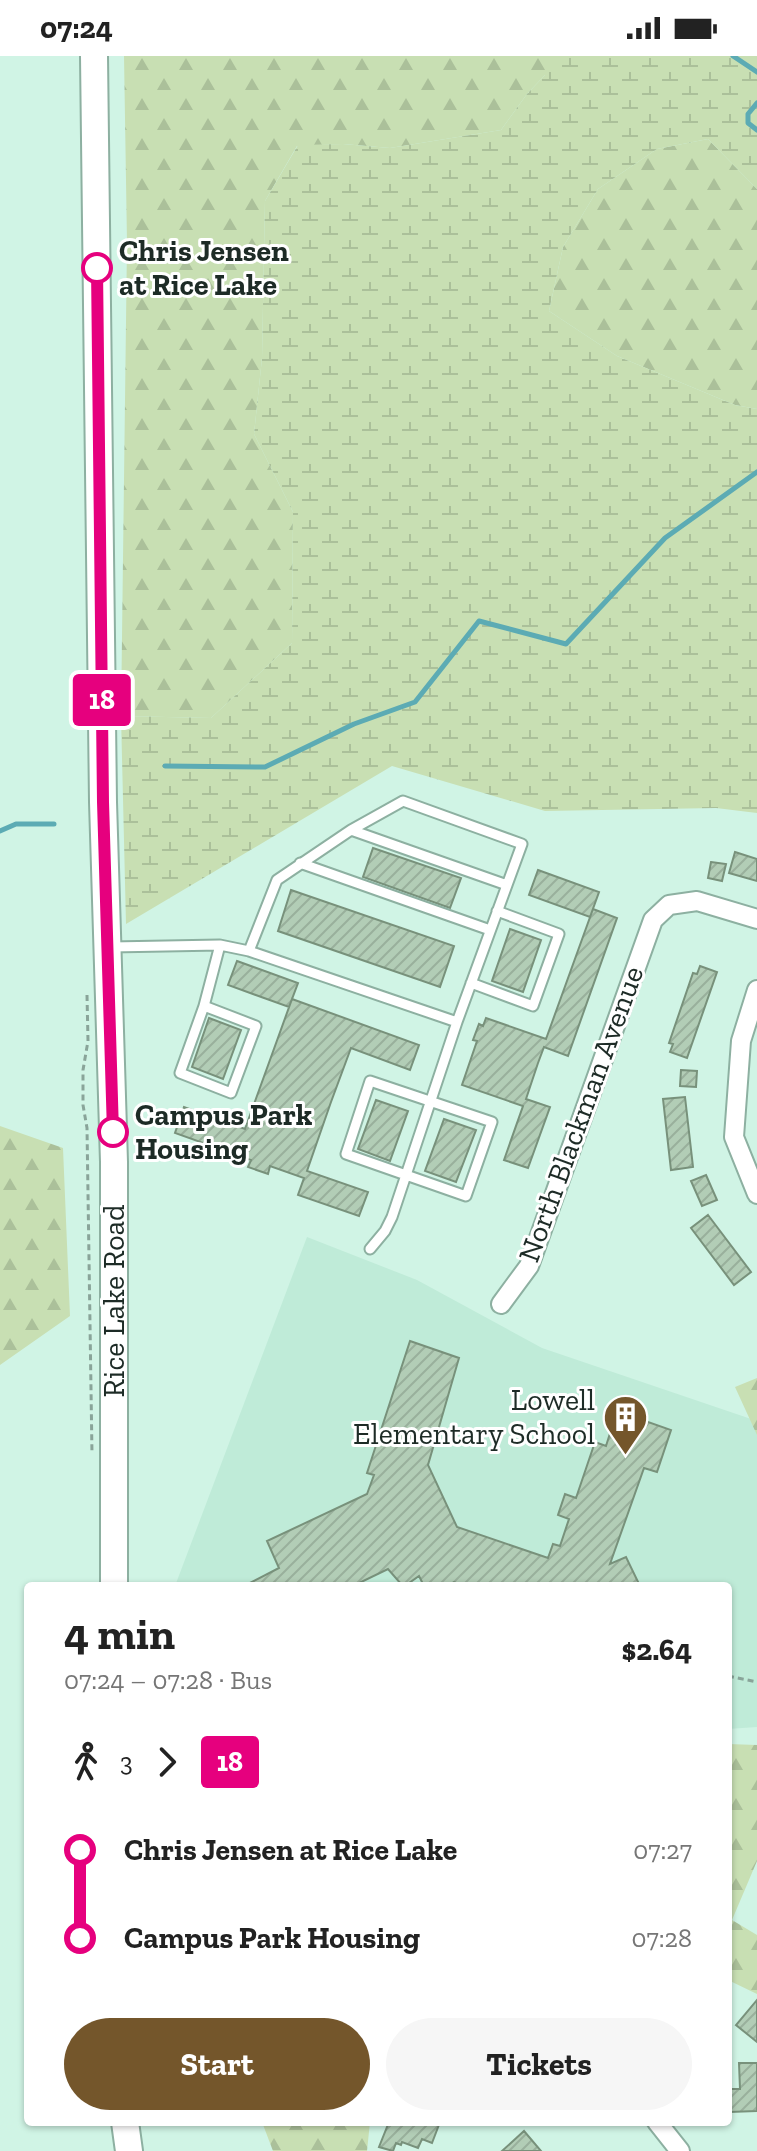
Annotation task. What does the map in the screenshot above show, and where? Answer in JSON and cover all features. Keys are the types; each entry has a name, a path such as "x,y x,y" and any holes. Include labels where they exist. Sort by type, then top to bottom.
{"main road":[{"name":"Rice Lake Road","path":"94,56 103,802 114,1162 114,1582"},
{"path":"126,2126 129,2151"}],"street":[{"name":"North Blackman Avenue","path":"501,1304 529,1266 653,920 669,905 697,901 757,919"},
{"path":"757,990 741,1041 734,1137 757,1194"},
{"path":"660,2126 680,2151"}],"lane":[{"path":"249,951 277,880 351,830 403,801 522,844 385,1231 370,1249"},
{"path":"351,830 507,885"},
{"path":"300,863 490,930"},
{"path":"471,983 533,1006 539,991 559,934 497,911"},
{"path":"107,948 220,945 249,951 457,1022"},
{"path":"204,1006 256,1026 231,1093 180,1073 204,1006 220,945"},
{"path":"370,1081 431,1100 492,1122 466,1196 346,1154 370,1081"}],"path":[{"path":"732,1677 757,1682"}],"shaded area":[{"path":"307,1237 417,1280 542,1348 757,1421 757,1727 732,1729 732,1582 177,1582"}],"green space":[{"path":"124,56 545,56 545,75 501,130 390,148 343,144 297,146 265,201 262,358 254,434 293,512 292,643 211,718 121,716 127,243"},
{"path":"545,56 757,56 757,189 708,139 657,149 598,189 563,247 549,311 617,356 735,405 757,409 757,813 716,808 545,811 392,766 126,924 121,716 211,718 292,643 293,512 254,434 262,358 265,201 298,145 343,144 390,148 501,130 545,75"},
{"path":"708,139 757,189 757,409 735,405 617,356 549,311 563,247 598,189 657,149"},
{"path":"0,1126 63,1148 70,1316 0,1365"},
{"path":"757,1378 757,1435 735,1387"},
{"path":"732,1744 757,1745 757,1861 732,1920"},
{"path":"732,1920 757,1935 757,1994 732,1982"},
{"path":"264,2126 370,2126 367,2151 273,2151"}],"building":[{"path":"373,848 461,878 450,908 363,877"},
{"path":"735,852 757,859 757,881 729,873"},
{"path":"711,862 726,864 722,881 708,878"},
{"path":"538,870 599,892 590,917 529,895"},
{"path":"291,890 454,946 440,987 278,931"},
{"path":"593,909 617,918 568,1056 544,1047 538,1063 526,1099 550,1107 528,1168 504,1160 523,1106 462,1085 477,1041 473,1040 479,1024 483,1026 486,1018 546,1039"},
{"path":"510,929 541,940 523,992 492,981"},
{"path":"237,961 298,983 289,1007 228,985"},
{"path":"700,966 717,972 687,1058 670,1052 673,1044 669,1043 693,973 697,974"},
{"path":"292,999 419,1045 410,1070 351,1048 331,1102 307,1171 368,1192 359,1216 298,1195 304,1178 270,1166 268,1174 248,1167 251,1160 175,1133 184,1107 245,1129"},
{"path":"209,1018 241,1030 223,1079 192,1067"},
{"path":"681,1070 697,1071 696,1087 680,1086"},
{"path":"685,1097 693,1167 671,1170 663,1099"},
{"path":"376,1100 408,1111 390,1161 358,1149"},
{"path":"444,1119 476,1130 456,1182 425,1171"},
{"path":"706,1175 717,1200 702,1206 691,1181"},
{"path":"708,1215 751,1272 734,1285 691,1228"},
{"name":"Lowell Elementary School","path":"410,1341 459,1358 428,1465 457,1527 548,1558 553,1544 560,1546 569,1519 558,1515 565,1494 576,1498 595,1442 606,1446 617,1411 671,1430 657,1472 644,1468 610,1564 626,1557 638,1582 422,1582 419,1576 410,1582 399,1582 388,1569 361,1582 252,1582 279,1568 267,1541 367,1494 374,1475 367,1473"},
{"path":"757,2000 757,2042 736,2025"},
{"path":"739,2063 757,2063 757,2111 732,2112 732,2089 740,2089"},
{"path":"387,2126 438,2126 432,2143 422,2139 418,2148 402,2142 401,2145 396,2143 393,2151 379,2147"},
{"path":"524,2131 541,2151 502,2151"}],"waterway":[{"path":"733,56 757,72"},
{"path":"757,103 748,114 748,123 757,130"},
{"path":"165,766 265,767 354,724 415,702 479,621 566,644 665,538 757,472"},
{"path":"0,831 16,824 54,824"}],"bus line":[{"name":"18","path":"97,268 103,802 113,1132"}],"place":[{"name":"Chris Jensen at Rice Lake","path":"97,268"},
{"name":"Campus Park Housing","path":"113,1132"},
{"name":"Lowell Elementary School","path":"626,1456"}]}
